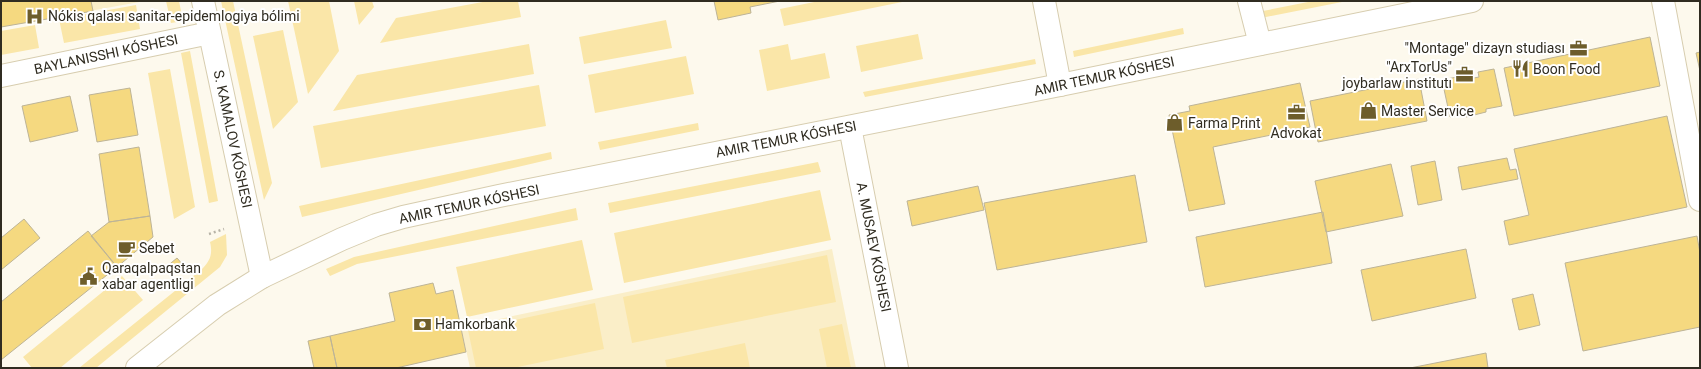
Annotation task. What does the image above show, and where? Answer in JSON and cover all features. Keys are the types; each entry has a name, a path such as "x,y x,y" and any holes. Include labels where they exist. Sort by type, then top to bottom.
{"main road":[{"name":"S. KAMALOV KÓSHESI","path":"203,1 262,277"},
{"path":"1044,1 1060,85"},
{"path":"1250,1 1260,44"},
{"name":"AMIR TEMUR KÓSHESI","path":"137,368 217,305 262,277 342,239 376,225 403,217 499,196 1060,85 1472,1"},
{"path":"1663,1 1700,200"},
{"path":"1,76 210,33"},
{"name":"A. MUSAEV KÓSHESI","path":"850,127 897,368"}],"path":[{"path":"209,234 224,229"}],"shaded area":[{"name":"Nókis qalası sanitar-epidemlogiya bólimi","path":"1,1 145,1 1,27"},
{"path":"166,1 179,1 183,21 171,23"},
{"path":"221,1 233,1 272,183 264,200"},
{"path":"288,1 329,1 339,51 308,94"},
{"path":"354,1 372,1 374,7 359,25"},
{"path":"488,1 518,1 521,17 380,43 396,18"},
{"path":"819,1 907,1 784,26 780,9"},
{"path":"1313,1 1347,1 1261,18 1258,12"},
{"path":"136,5 140,29 64,43 59,19"},
{"path":"666,20 672,48 584,64 579,37"},
{"path":"35,25 39,48 1,55 1,31"},
{"path":"1183,28 1184,34 1074,57 1073,51"},
{"path":"283,30 298,102 273,129 253,36"},
{"path":"918,34 923,59 861,72 856,46"},
{"path":"529,44 534,74 333,111 357,75"},
{"path":"788,44 791,60 825,53 830,78 767,91 759,50"},
{"path":"190,51 218,201 209,203 181,53"},
{"path":"686,56 694,94 595,113 588,75"},
{"path":"1035,59 1036,64 865,97 863,92"},
{"path":"170,69 195,207 174,219 148,73"},
{"path":"539,85 546,126 321,168 313,126"},
{"path":"698,123 699,130 600,150 598,142"},
{"path":"551,152 552,159 302,217 299,206"},
{"path":"818,162 821,172 610,213 608,203"},
{"path":"820,190 831,240 624,283 614,233"},
{"path":"576,208 578,220 357,264 330,276 326,269 354,257"},
{"path":"226,234 227,255 220,267 96,368 79,368 201,270 210,258 210,242"},
{"path":"582,240 593,290 467,317 456,267"},
{"path":"832,249 856,368 470,368 461,327"},
{"path":"827,255 836,302 632,343 623,297"},
{"path":"122,276 143,300 60,368 32,368 23,357"},
{"path":"595,303 604,349 513,368 476,368 468,330"},
{"path":"842,324 851,368 827,368 819,329"},
{"path":"745,343 750,368 667,368 665,360"}],"building":[{"name":"Nókis qalası sanitar-epidemlogiya bólimi","path":"1,1 91,1 93,11 1,27"},
{"path":"714,1 780,1 750,7 751,13 718,20"},
{"path":"1650,37 1660,86 1514,116 1504,68"},
{"path":"1700,52 1700,71 1696,53"},
{"path":"1494,69 1502,106 1486,109 1486,112 1466,117 1466,114 1450,117 1442,80 1457,77 1458,81 1479,77 1478,72"},
{"name":"Master Service","path":"1419,79 1427,121 1318,142 1310,101"},
{"path":"1300,83 1310,127 1213,147 1225,204 1189,211 1169,115 1190,111 1189,106"},
{"path":"130,88 138,135 97,142 89,95"},
{"path":"70,96 78,131 30,142 22,106"},
{"path":"1667,116 1687,207 1509,245 1504,221 1529,215 1514,149"},
{"path":"139,147 150,216 109,222 99,154"},
{"path":"1507,158 1510,170 1516,169 1518,179 1462,190 1458,167"},
{"path":"1435,161 1442,200 1418,205 1411,166"},
{"path":"1391,164 1403,216 1326,232 1315,181"},
{"path":"1135,175 1147,242 997,270 984,203"},
{"path":"978,186 984,210 912,226 907,201"},
{"path":"1323,212 1332,263 1205,287 1196,237"},
{"path":"150,216 153,237 117,267 91,236 109,222"},
{"path":"24,219 40,238 1,270 1,238"},
{"path":"88,231 117,267 1,360 1,302"},
{"path":"1697,236 1700,253 1700,327 1583,351 1565,263"},
{"path":"1466,249 1476,298 1372,321 1361,270"},
{"path":"177,258 183,265 171,275 165,268"},
{"name":"Hamkorbank","path":"433,283 436,294 453,290 466,352 396,368 337,368 330,336 395,321 389,293"},
{"path":"1533,294 1540,325 1519,330 1512,299"},
{"path":"330,336 337,368 314,368 308,341"},
{"path":"1486,353 1488,368 1410,368"}],"place":[{"name":"Nókis qalası sanitar-epidemlogiya bólimi","path":"35,16"},
{"name":"\"Montage\" dizayn studiası","path":"1578,48"},
{"name":"Boon Food","path":"1520,69"},
{"name":"\"ArxTorUs\" joybarlaw institutı","path":"1465,75"},
{"name":"Master Service","path":"1368,111"},
{"name":"Advokat","path":"1296,113"},
{"name":"Farma Print","path":"1175,123"},
{"name":"Sebet","path":"126,248"},
{"name":"Qaraqalpaqstan xabar agentligi","path":"89,276"},
{"name":"Hamkorbank","path":"422,324"}]}
